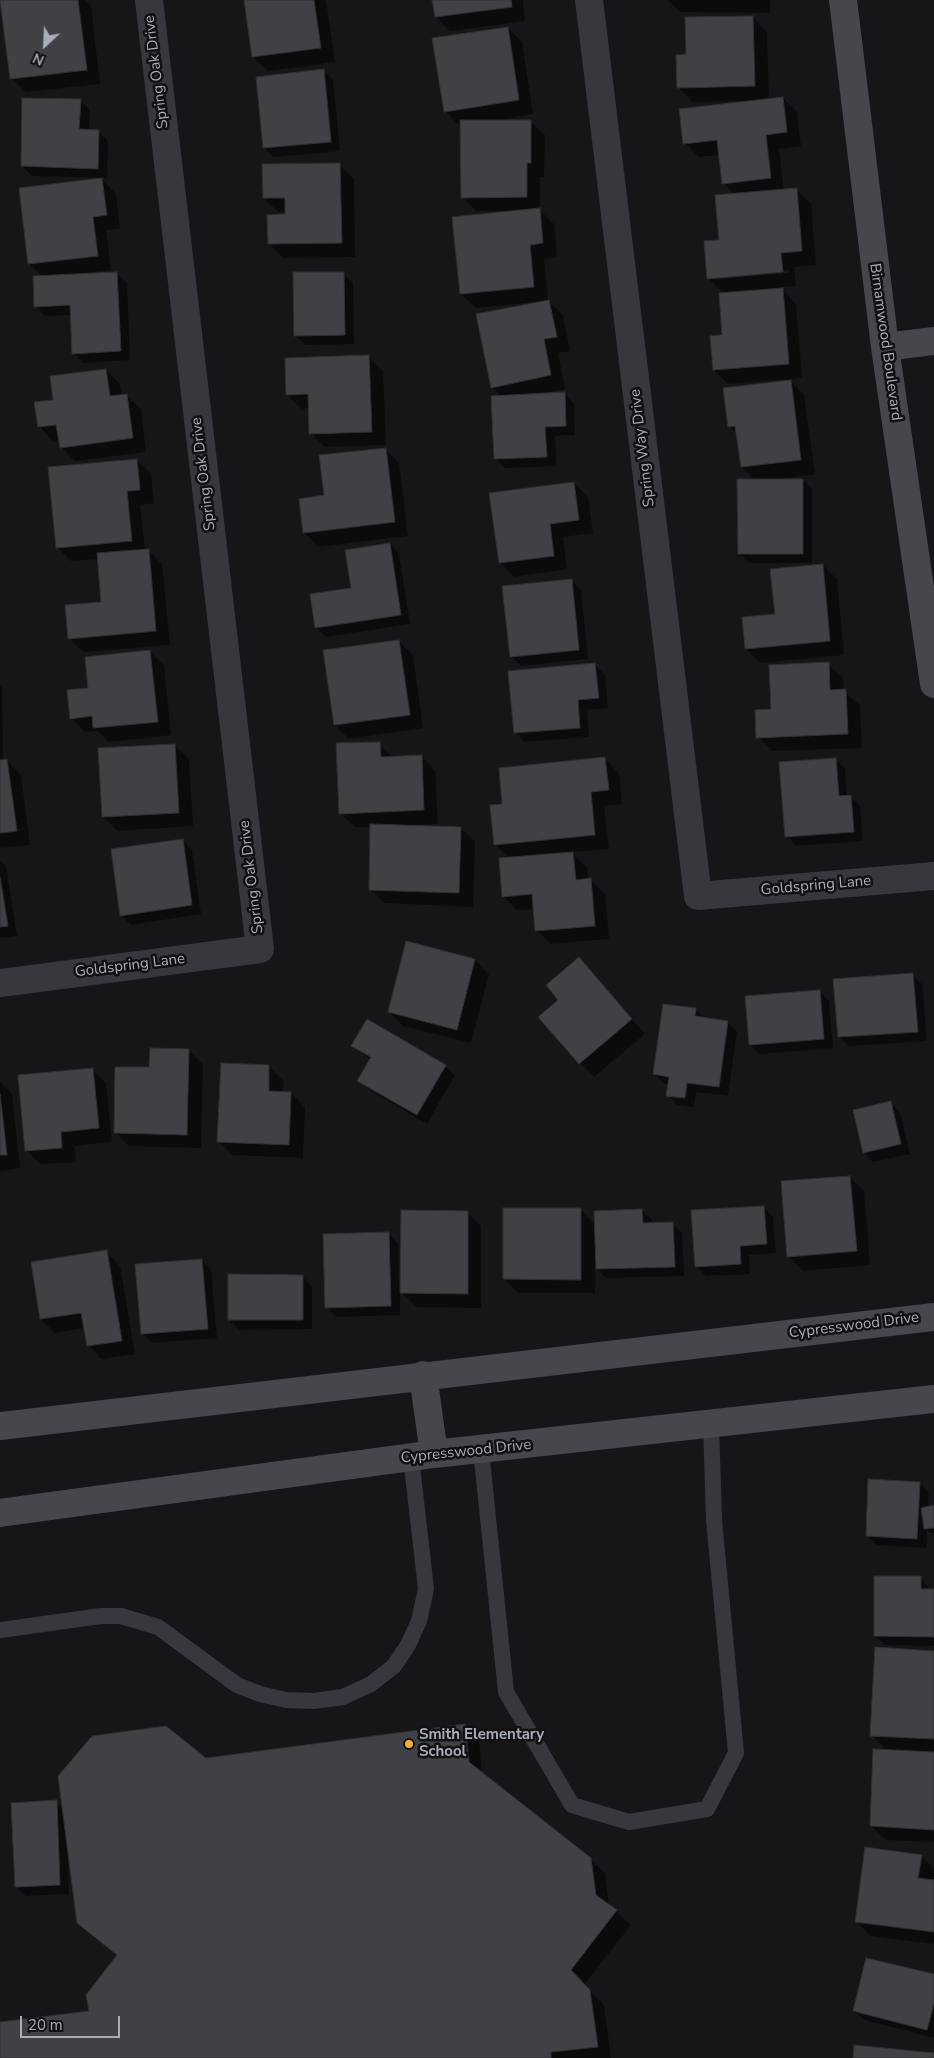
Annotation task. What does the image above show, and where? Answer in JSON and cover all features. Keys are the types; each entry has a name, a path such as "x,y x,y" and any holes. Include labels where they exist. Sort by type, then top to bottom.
{"main road":[{"name":"Birnamwood Boulevard","path":"843,0 885,347 934,684"},
{"path":"885,347 934,341"},
{"name":"Cypresswood Drive","path":"0,1426 423,1375 506,1368 934,1317"},
{"path":"423,1375 423,1456"},
{"name":"Cypresswood Drive","path":"0,1513 423,1456 934,1399"}],"street":[{"name":"Spring Oak Drive","path":"149,0 260,949"},
{"name":"Spring Way Drive","path":"589,0 698,896"},
{"name":"Goldspring Lane","path":"698,896 934,876"},
{"name":"Goldspring Lane","path":"0,983 260,949"}],"lane":[{"path":"481,1450 506,1692 572,1805 629,1822 707,1810 736,1753 714,1520 712,1424"},
{"path":"0,1630 101,1616 121,1616 158,1627 237,1684 260,1694 286,1700 314,1701 343,1697 371,1684 394,1666 408,1646 418,1621 426,1589 423,1456"}],"building":[{"path":"0,0 78,0 87,70 10,79"},
{"path":"244,0 314,0 321,48 252,57"},
{"path":"432,0 511,0 512,7 435,17"},
{"path":"753,16 755,86 677,88 676,55 686,54 685,17"},
{"path":"508,27 519,100 444,112 432,38"},
{"path":"324,69 331,142 263,148 256,77"},
{"path":"783,97 787,132 766,135 771,178 722,184 717,140 683,144 679,109"},
{"path":"22,98 81,99 79,129 99,130 98,169 21,166"},
{"path":"460,120 531,120 531,163 527,163 527,197 461,198"},
{"path":"340,163 342,243 268,244 267,215 285,214 285,198 263,198 262,164"},
{"path":"102,178 107,215 93,217 98,256 28,264 19,188"},
{"path":"797,188 802,251 781,253 783,272 707,279 704,241 719,240 715,195"},
{"path":"540,208 543,243 530,245 534,287 460,294 452,217"},
{"path":"117,272 121,351 72,354 70,305 34,307 33,276"},
{"path":"293,272 344,272 345,335 294,336"},
{"path":"783,288 789,364 713,370 710,336 722,335 719,293"},
{"path":"549,300 557,337 544,339 551,375 491,388 476,314"},
{"path":"369,355 372,432 309,434 308,394 286,395 285,358"},
{"path":"106,369 110,396 127,394 133,438 60,448 56,425 38,427 34,402 53,400 50,376"},
{"path":"791,380 801,460 741,467 735,426 728,427 723,388"},
{"path":"565,392 566,426 545,427 547,457 494,459 491,396"},
{"path":"386,448 395,522 303,533 299,499 324,495 319,455"},
{"path":"137,459 140,490 127,491 132,541 56,548 48,467"},
{"path":"737,479 803,479 803,554 738,554"},
{"path":"574,482 579,520 550,524 554,556 499,563 489,493"},
{"path":"390,543 401,615 315,628 310,594 351,588 345,550"},
{"path":"149,549 156,631 68,639 65,605 101,602 97,553"},
{"path":"823,564 830,641 745,649 742,617 775,614 770,569"},
{"path":"572,579 579,650 510,657 502,586"},
{"path":"399,640 410,715 334,725 323,650"},
{"path":"150,650 158,722 93,728 92,716 70,719 67,690 88,688 85,657"},
{"path":"829,662 830,690 846,689 848,734 756,738 755,710 771,709 769,665"},
{"path":"595,663 599,698 578,700 580,728 514,733 508,671"},
{"path":"380,742 381,757 422,755 424,810 339,814 336,743"},
{"path":"175,744 179,813 102,817 98,748"},
{"path":"605,757 609,790 591,792 595,835 494,845 490,805 502,804 499,768"},
{"path":"836,758 839,796 851,795 854,832 785,837 779,762"},
{"path":"7,759 17,831 0,833 0,760"},
{"path":"370,824 461,827 459,893 369,890"},
{"path":"183,839 192,905 120,916 111,849"},
{"path":"573,852 576,880 591,878 595,926 535,931 532,894 502,897 499,858"},
{"path":"0,877 8,926 0,927"},
{"path":"406,941 475,959 457,1030 388,1012"},
{"path":"579,957 632,1019 579,1064 538,1017 558,1000 546,985"},
{"path":"913,973 918,1032 838,1037 833,979"},
{"path":"820,990 824,1039 749,1045 745,996"},
{"path":"663,1004 696,1008 695,1016 728,1021 719,1087 687,1083 685,1098 666,1096 669,1077 653,1074"},
{"path":"367,1019 446,1065 417,1115 357,1081 371,1057 351,1046"},
{"path":"150,1048 189,1049 187,1135 114,1133 115,1067 149,1067"},
{"path":"221,1063 269,1065 269,1091 291,1092 289,1145 217,1142"},
{"path":"93,1068 99,1128 61,1132 62,1148 25,1151 18,1075"},
{"path":"0,1094 7,1155 0,1155"},
{"path":"891,1101 901,1144 863,1153 853,1110"},
{"path":"850,1176 857,1251 787,1257 781,1181"},
{"path":"764,1206 767,1244 740,1246 741,1264 695,1267 691,1210"},
{"path":"503,1208 581,1208 581,1280 503,1279"},
{"path":"642,1209 643,1223 673,1222 675,1267 596,1269 594,1211"},
{"path":"401,1210 468,1211 468,1294 400,1293"},
{"path":"389,1232 391,1306 325,1308 323,1234"},
{"path":"107,1250 122,1341 87,1346 81,1313 40,1319 31,1262"},
{"path":"202,1259 208,1329 141,1334 135,1264"},
{"path":"228,1274 303,1275 303,1320 228,1320"},
{"path":"868,1479 920,1482 917,1539 866,1536"},
{"path":"934,1505 934,1528 924,1529 921,1508"},
{"path":"874,1576 921,1576 921,1589 934,1589 934,1637 874,1636"},
{"path":"875,1647 934,1651 934,1739 870,1736"},
{"path":"465,1724 469,1762 591,1858 596,1895 617,1910 571,1970 590,1990 598,2047 551,2052 551,2058 0,2058 0,2022 89,2011 86,1995 117,1955 77,1923 58,1776 92,1736 166,1726 206,1758"},
{"path":"873,1749 934,1752 934,1830 870,1826"},
{"path":"57,1800 60,1885 15,1887 11,1803"},
{"path":"865,1847 922,1855 918,1878 934,1880 934,1932 855,1922"},
{"path":"866,1958 934,1974 934,2003 927,2030 853,2011"},
{"path":"854,2045 934,2053 934,2058 853,2058"}],"place":[{"name":"Smith Elementary School","path":"409,1744"}]}
